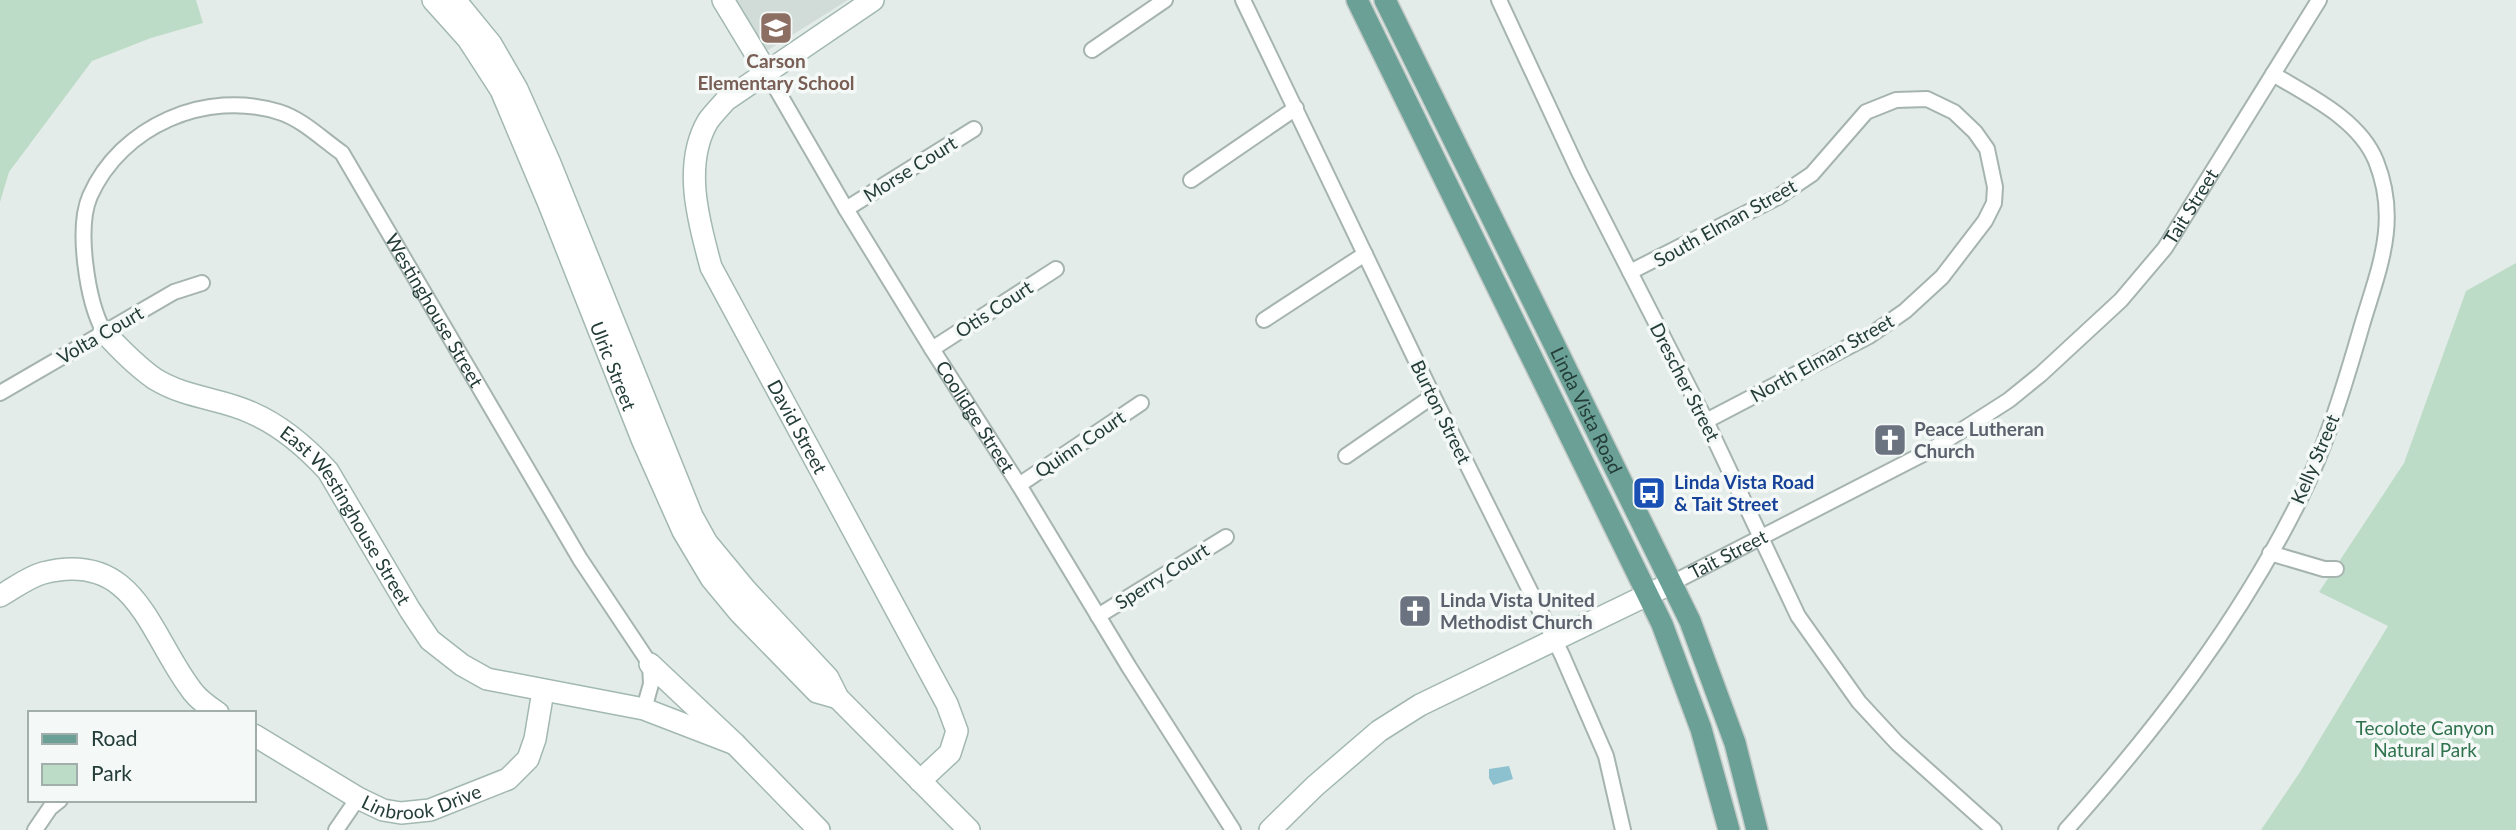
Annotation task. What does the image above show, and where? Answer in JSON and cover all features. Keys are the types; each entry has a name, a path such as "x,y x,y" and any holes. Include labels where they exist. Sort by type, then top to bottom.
{"main road":[{"name":"Linda Vista Road","path":"1357,0 1665,634 1711,762 1729,830"},
{"name":"Linda Vista Road","path":"1385,0 1690,621 1738,755 1757,830"}],"street":[{"name":"Ulric Street","path":"433,0 468,39 501,90 682,531 711,578 740,613 817,692 838,698"},
{"name":"Ulric Street","path":"455,0 491,44 517,89 549,160 692,516 707,543 745,589 828,678 838,698 969,830"},
{"name":"Coolidge Street","path":"723,0 932,349 1233,830"},
{"name":"David Street","path":"873,0 726,100 708,121 699,140 694,168 698,219 711,267 947,704 957,731 950,753 920,781"},
{"path":"1092,50 1165,0"},
{"name":"Burton Street","path":"1243,0 1433,396 1555,640 1606,756 1623,830"},
{"name":"Drescher Street","path":"1499,0 1579,172 1706,421 1798,616 1859,702 1896,743 1994,830"},
{"name":"Tait Street","path":"1270,830 1315,786 1379,731 1420,705 1763,538 1931,450 2008,400 2041,374 2121,300 2165,248 2319,0"},
{"name":"Kelly Street","path":"2066,830 2185,688 2225,630 2270,554 2300,497 2329,429 2382,265 2388,236 2385,188 2375,159 2356,132 2331,110 2273,75"},
{"name":"South Elman Street","path":"1630,272 1779,197 1812,174 1866,112 1896,100 1927,99 1954,112"},
{"name":"Westinghouse Street","path":"102,175 119,153 146,130 175,116 205,108 240,104 279,112 296,120 341,153 580,559 650,664"},
{"path":"1192,180 1296,108"},
{"name":"North Elman Street","path":"1706,421 1869,336 1905,311 1941,276 1985,221 1995,195 1987,149 1975,132 1954,112"},
{"name":"Morse Court","path":"846,209 974,129"},
{"name":"East Westinghouse Street","path":"102,175 89,199 83,248 96,317 104,332 155,379 193,397 250,412 285,431 310,452 328,471 430,640 462,665 487,679 644,709 735,744"},
{"path":"1265,320 1365,254"},
{"name":"Otis Court","path":"932,349 1056,270"},
{"name":"Volta Court","path":"0,393 174,292 202,283"},
{"path":"1346,456 1433,396"},
{"name":"Quinn Court","path":"1019,485 1141,403"},
{"name":"Sperry Court","path":"1098,616 1226,537"},
{"path":"2270,554 2324,569 2336,569"},
{"path":"0,596 41,573 75,568 107,576 133,595 193,692 216,711"},
{"path":"644,709 651,684 650,664"},
{"path":"650,664 735,744 820,830"},
{"name":"Linbrook Drive","path":"256,736 358,798 383,810 401,813 430,810 508,779 528,759 535,739 544,691"},
{"path":"336,830 358,798"},
{"path":"35,830 58,802"}],"shaded area":[{"name":"Carson Elementary School","path":"730,0 848,0 765,52"}],"green space":[{"path":"0,0 196,0 203,23 151,38 92,61 9,172 0,202"},
{"name":"Tecolote Canyon Natural Park","path":"2516,263 2516,830 2261,830 2300,772 2388,626 2319,592 2404,463 2466,291"}],"water":[{"path":"1509,766 1513,779 1493,785 1489,778 1489,769"}],"place":[{"name":"Carson Elementary School","path":"776,28"},
{"name":"Peace Lutheran Church","path":"1890,440"},
{"name":"Linda Vista Road & Tait Street","path":"1649,493"},
{"name":"Linda Vista United Methodist Church","path":"1415,611"}]}
